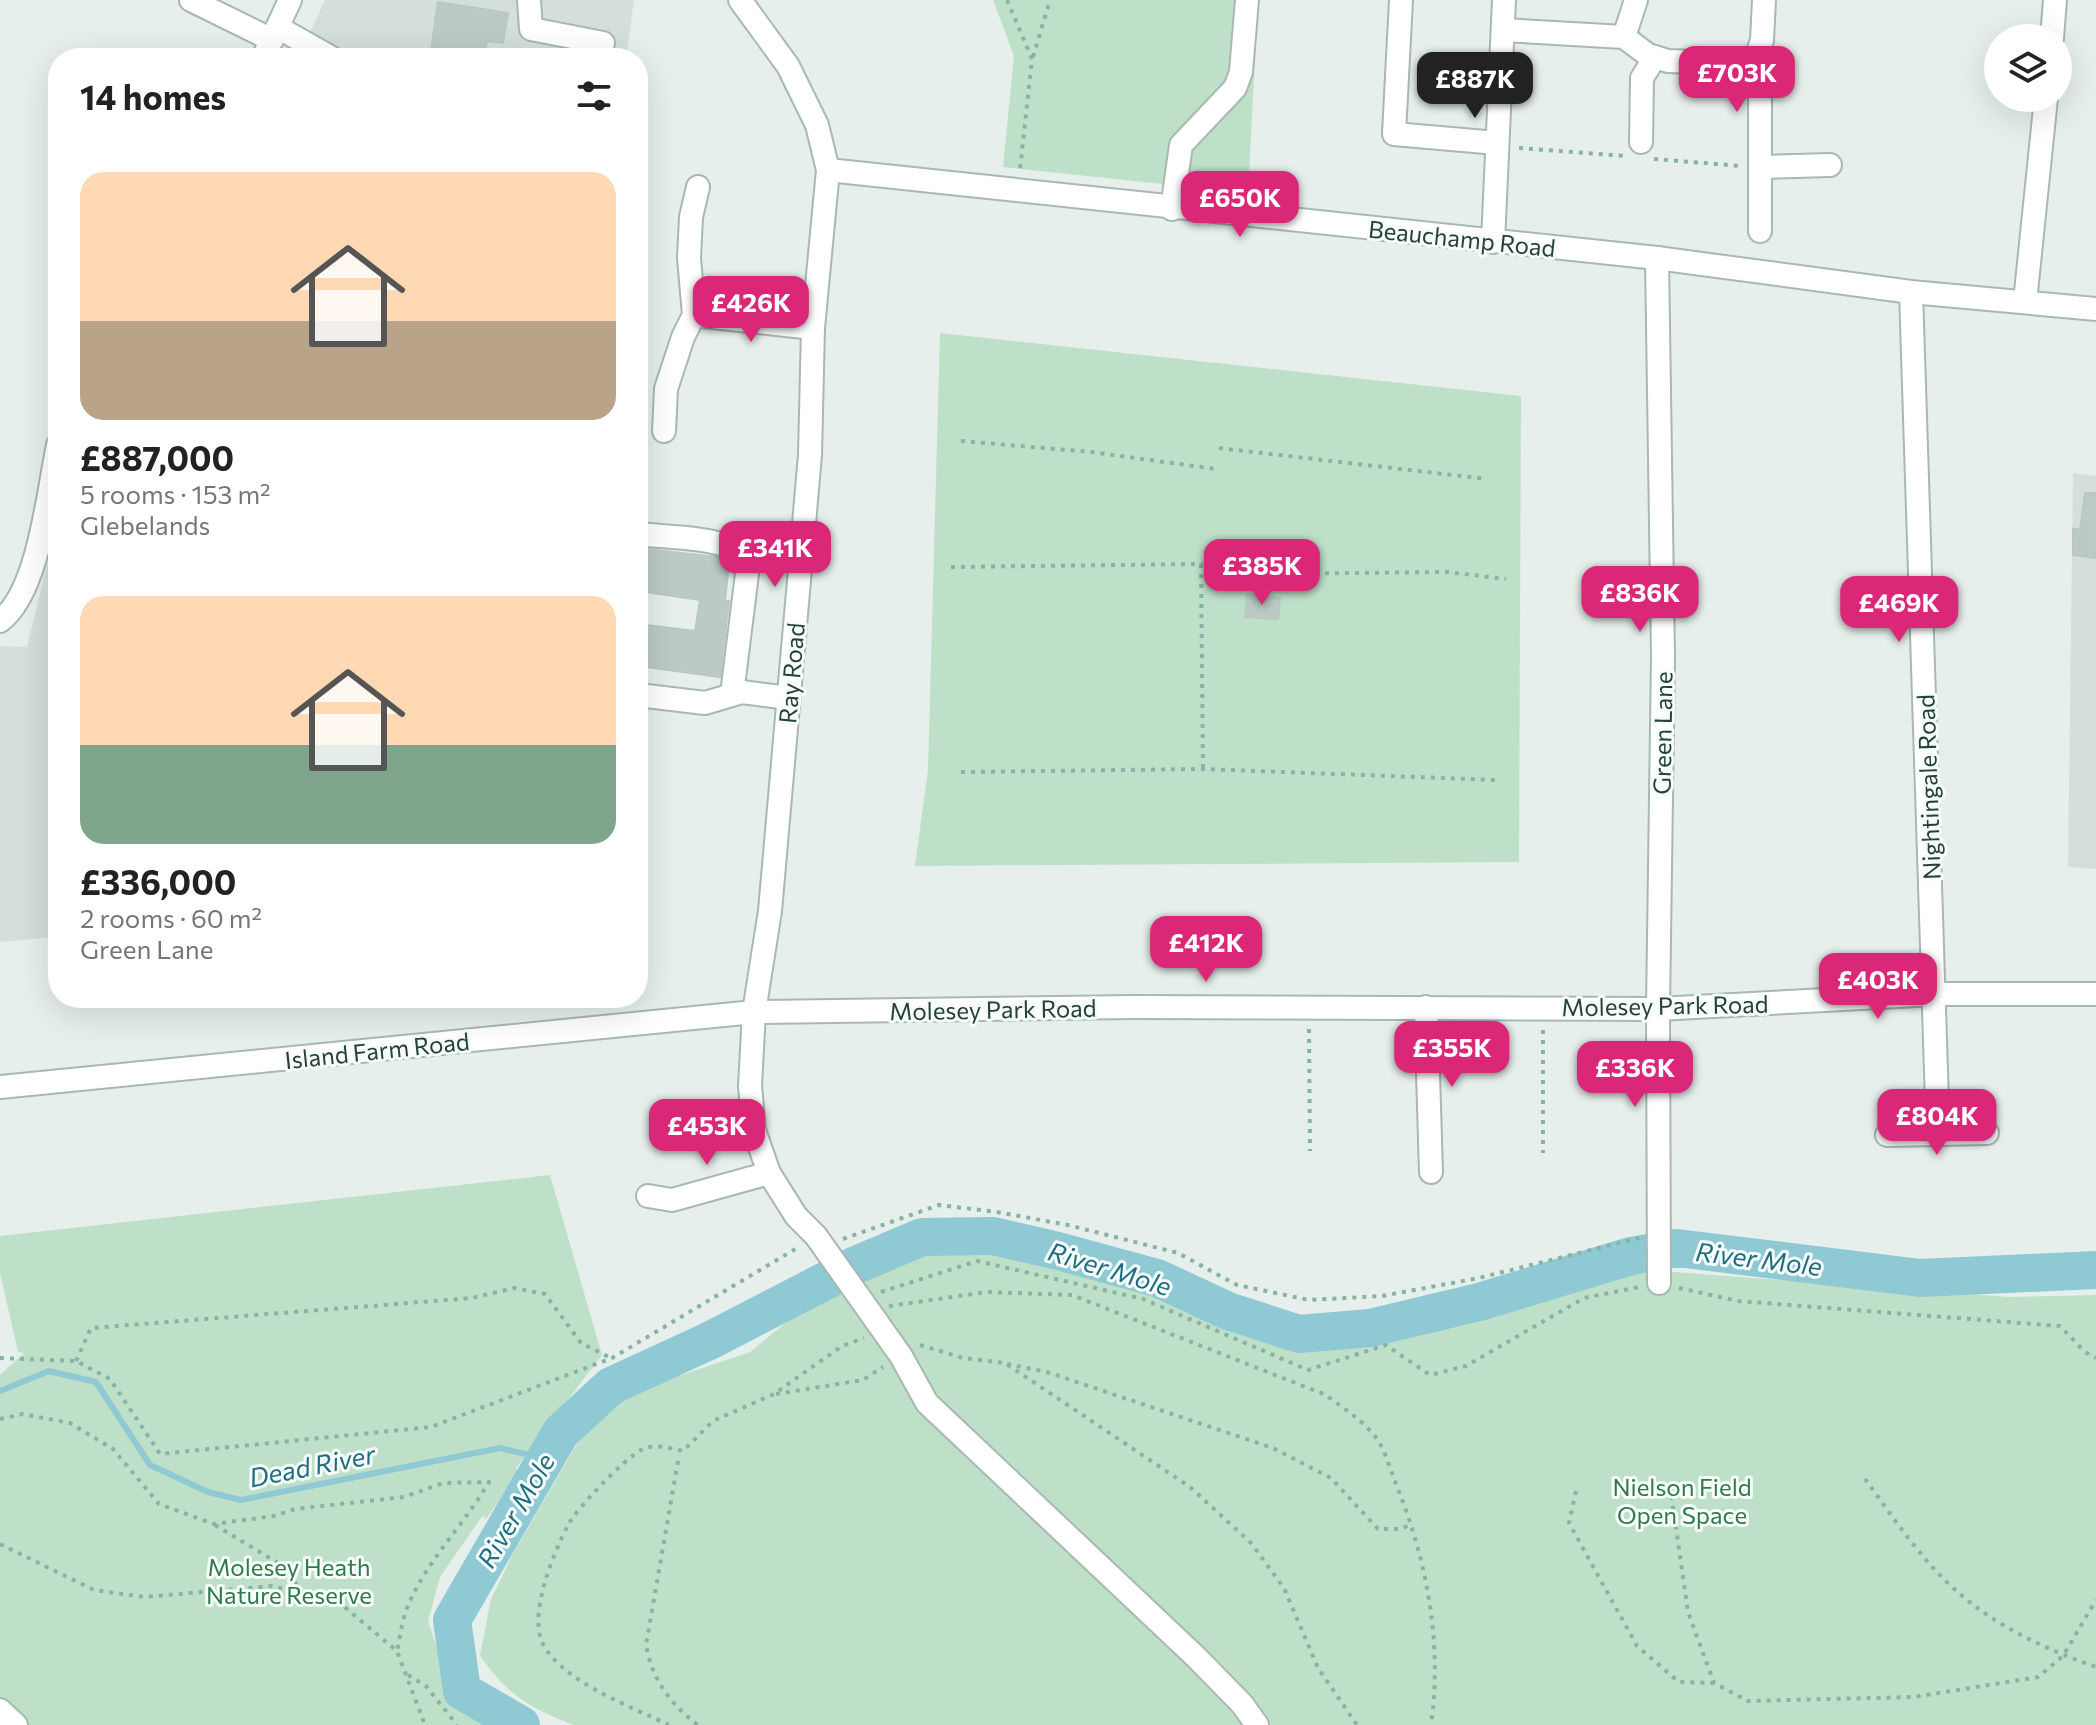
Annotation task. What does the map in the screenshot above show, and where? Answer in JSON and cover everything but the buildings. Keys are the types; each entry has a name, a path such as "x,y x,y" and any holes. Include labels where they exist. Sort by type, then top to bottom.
{"street":[{"path":"191,0 271,42 294,48"},
{"path":"271,42 290,0"},
{"path":"529,0 531,29 603,43"},
{"name":"Ray Road","path":"740,0 788,66 817,125 828,170 813,328 810,455 770,911 754,1012 750,1086 754,1130 769,1173 796,1216 819,1241 901,1356 927,1403 1196,1657 1242,1704 1257,1725"},
{"path":"1172,209 1175,169 1181,145 1235,88 1241,72 1247,0"},
{"path":"1401,0 1394,134 1497,143"},
{"path":"1493,242 1504,0"},
{"path":"1624,37 1636,0"},
{"path":"1760,231 1760,98 1754,64 1762,40 1764,0"},
{"path":"2053,24 2055,0"},
{"path":"1503,30 1624,37 1655,57 1668,61 1754,64"},
{"path":"1641,142 1642,78 1655,57"},
{"path":"2025,302 2045,112"},
{"path":"1761,167 1830,165"},
{"name":"Beauchamp Road","path":"828,170 1018,189 1172,209 1657,258 1911,292 2096,309"},
{"path":"664,431 666,389 694,315 689,258 691,217 698,187"},
{"name":"Green Lane","path":"1657,258 1663,657 1658,1009 1660,1277"},
{"name":"Nightingale Road","path":"1911,292 1936,994 1938,1134"},
{"path":"694,315 813,328"},
{"path":"0,621 16,605 27,584 48,490"},
{"path":"648,535 733,548 742,556 747,574 732,694"},
{"path":"648,696 705,703 742,692 788,698"},
{"name":"Molesey Park Road","path":"754,1012 1308,1007 1658,1009 1936,994 2096,994"},
{"path":"1426,1007 1431,1172"},
{"name":"Island Farm Road","path":"0,1087 754,1012"},
{"path":"1887,1135 1987,1133"},
{"path":"648,1196 672,1200 769,1173"},
{"path":"0,1710 16,1725"}],"path":[{"path":"1007,0 1032,59"},
{"path":"1018,189 1032,59 1050,0"},
{"path":"961,441 1091,452 1216,469"},
{"path":"1219,448 1487,479"},
{"path":"951,567 1201,564 1203,769"},
{"path":"1255,574 1447,572 1506,579"},
{"path":"961,772 1203,769 1495,780"},
{"path":"1308,1007 1310,1151"},
{"path":"1542,1008 1543,1153"},
{"path":"0,1358 76,1361 110,1379 160,1454 431,1427 612,1358 819,1241 939,1205 1096,1232 1178,1253 1237,1285 1309,1300 1382,1296 1479,1278 1659,1233"},
{"path":"863,1304 977,1261 1143,1299 1308,1370 1386,1345 1430,1375 1466,1366 1584,1298 1660,1277 1738,1301 2060,1326 2085,1352 2096,1358"},
{"path":"76,1361 91,1328 472,1298 514,1288 545,1294 581,1343 612,1358"},
{"path":"863,1304 987,1292 1072,1295 1326,1395 1358,1419 1379,1441 1423,1562 1437,1685 1431,1725"},
{"path":"669,1725 602,1692 554,1662 541,1639 541,1593 569,1522 643,1449 663,1446 683,1451 713,1421 774,1394 842,1346 881,1329 963,1358 1047,1372 1273,1448 1331,1478 1378,1529 1402,1529 1410,1524"},
{"path":"774,1394 863,1380 901,1356"},
{"path":"1005,1363 1190,1487 1251,1543 1284,1588 1318,1668 1357,1725"},
{"path":"0,1419 23,1414 70,1423 113,1449 159,1504 214,1524 288,1569 302,1594"},
{"path":"678,1461 646,1645 650,1668 663,1691 698,1725"},
{"path":"1865,1479 1958,1592 1996,1622 2063,1656 2096,1667"},
{"path":"214,1524 274,1516 295,1509 404,1497 443,1483 489,1482 427,1572 406,1609 397,1651"},
{"path":"1670,1486 1688,1612 1714,1683"},
{"path":"1576,1491 1569,1523 1637,1646 1679,1682 1714,1683 1748,1701 1914,1697 2038,1677 2063,1656 2096,1600"},
{"path":"0,1544 94,1590 144,1597 272,1586 341,1604 397,1651 425,1725"},
{"path":"406,1674 426,1686 457,1725"}],"shaded area":[{"path":"325,0 634,0 627,48 485,48 473,39 503,43 508,13 438,2 431,48 303,48"},
{"path":"2073,473 2096,476 2096,869 2068,867"},
{"path":"48,561 48,938 0,942 0,646 27,647"}],"green space":[{"path":"993,0 1258,0 1248,193 1003,167 1014,56"},
{"path":"940,333 1521,396 1519,862 915,866 928,770"},
{"name":"Molesey Heath Nature Reserve","path":"550,1175 602,1355 516,1468 520,1471 486,1519 483,1515 440,1577 428,1621 452,1693 471,1711 495,1725 0,1725 0,1375 24,1353 18,1352 0,1273 0,1236"},
{"name":"Nielson Field Open Space","path":"975,1251 1040,1260 1140,1285 1240,1335 1331,1349 1396,1328 1506,1307 1635,1274 1661,1271 2008,1297 2096,1295 2096,1725 574,1725 532,1706 500,1681 480,1656 491,1599 514,1552 584,1432 608,1404 634,1391 750,1352 806,1306 874,1274 919,1256"}],"waterway":[{"name":"River Mole","path":"521,1725 462,1691 452,1620 561,1432 611,1386 709,1341 856,1265 922,1237 993,1236 1058,1251 1157,1278 1228,1311 1299,1334 1370,1328 1479,1302 1631,1256 1677,1248 1920,1278 2096,1270"},
{"name":"Dead River","path":"0,1391 49,1371 96,1382 150,1465 208,1492 241,1500 500,1448 543,1458"}]}
